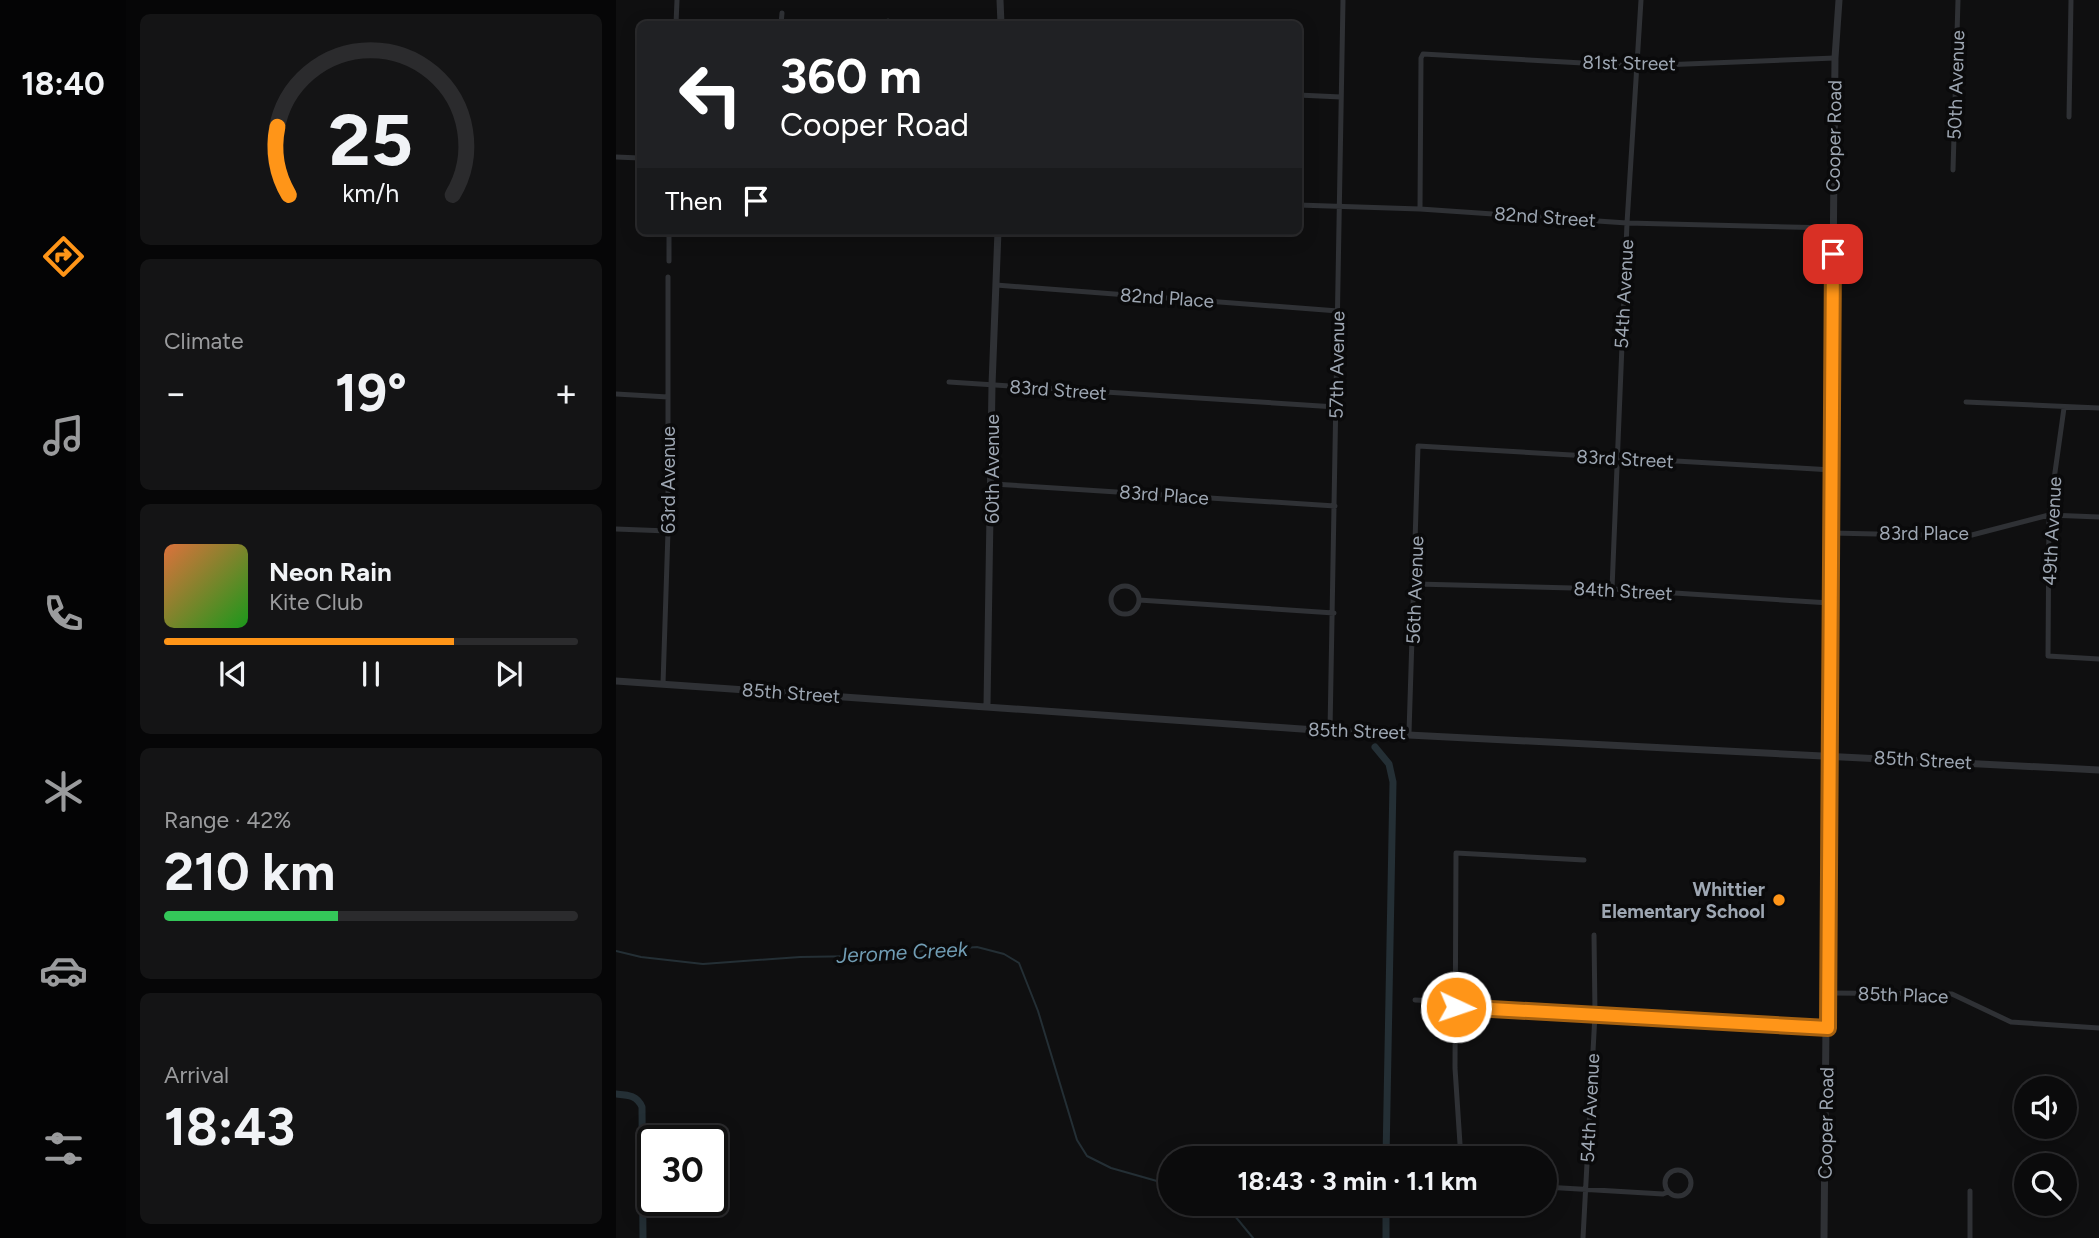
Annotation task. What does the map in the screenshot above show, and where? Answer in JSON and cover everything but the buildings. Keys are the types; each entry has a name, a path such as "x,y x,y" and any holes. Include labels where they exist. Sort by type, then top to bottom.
{"street":[{"path":"676,21 677,0"},
{"path":"1000,0 1001,21"},
{"name":"57th Avenue","path":"1330,731 1343,0"},
{"name":"54th Avenue","path":"1612,589 1627,223 1641,0"},
{"name":"Cooper Road","path":"1824,1238 1835,58 1839,0"},
{"name":"50th Avenue","path":"1954,170 1958,0"},
{"path":"2069,117 2071,0"},
{"path":"781,21 782,13"},
{"name":"81st Street","path":"1420,209 1423,54 1637,66 1835,58"},
{"path":"1302,95 1341,97"},
{"path":"616,157 637,158"},
{"name":"82nd Street","path":"1302,205 1420,209 1627,223 1833,228"},
{"path":"668,261 669,235"},
{"name":"60th Avenue","path":"987,706 993,484 992,385 998,235"},
{"name":"63rd Avenue","path":"663,684 668,531 668,277"},
{"name":"82nd Place","path":"996,285 1338,311"},
{"name":"83rd Street","path":"949,383 1336,407"},
{"path":"616,394 667,397"},
{"path":"1966,402 2099,408"},
{"name":"49th Avenue","path":"2064,408 2049,515 2048,656 2099,659"},
{"name":"83rd Street","path":"1418,446 1832,470"},
{"name":"56th Avenue","path":"1409,733 1416,583 1418,446"},
{"name":"83rd Place","path":"993,484 1335,506"},
{"name":"83rd Place","path":"1831,533 1968,536 2049,515 2099,517"},
{"path":"616,529 668,531"},
{"name":"84th Street","path":"1416,583 1612,589 1830,603"},
{"path":"1125,585 1136,592 1139,600 1135,609 1127,614 1114,609 1110,600 1113,591 1125,585"},
{"path":"1139,600 1334,613"},
{"name":"85th Street","path":"616,681 1330,731 1409,733 2099,771"},
{"path":"1461,1146 1455,1068 1456,853 1584,860"},
{"name":"54th Avenue","path":"1583,1238 1595,1014 1594,935"},
{"name":"85th Place","path":"1828,993 1952,994 2011,1022 2099,1028"},
{"path":"1415,1000 1828,1028"},
{"path":"1557,1188 1663,1194 1668,1192 1679,1197 1687,1193 1691,1185 1686,1173 1674,1171 1667,1176 1664,1184 1668,1192"},
{"path":"1970,1191 1970,1238"}],"waterway":[{"path":"1375,747 1389,764 1393,782 1386,1146"},
{"name":"Jerome Creek","path":"616,951 641,957 703,964 977,947 1004,954 1019,963 1038,1011 1077,1140 1087,1156 1111,1168 1158,1181"},
{"path":"616,1094 635,1098 642,1107 643,1238"},
{"name":"Jerome Creek","path":"1235,1216 1253,1238"},
{"path":"1386,1216 1386,1238"}],"place":[{"name":"Whittier Elementary School","path":"1779,900"}],"route":[{"path":"1456,1007 1828,1028 1833,254"}]}
